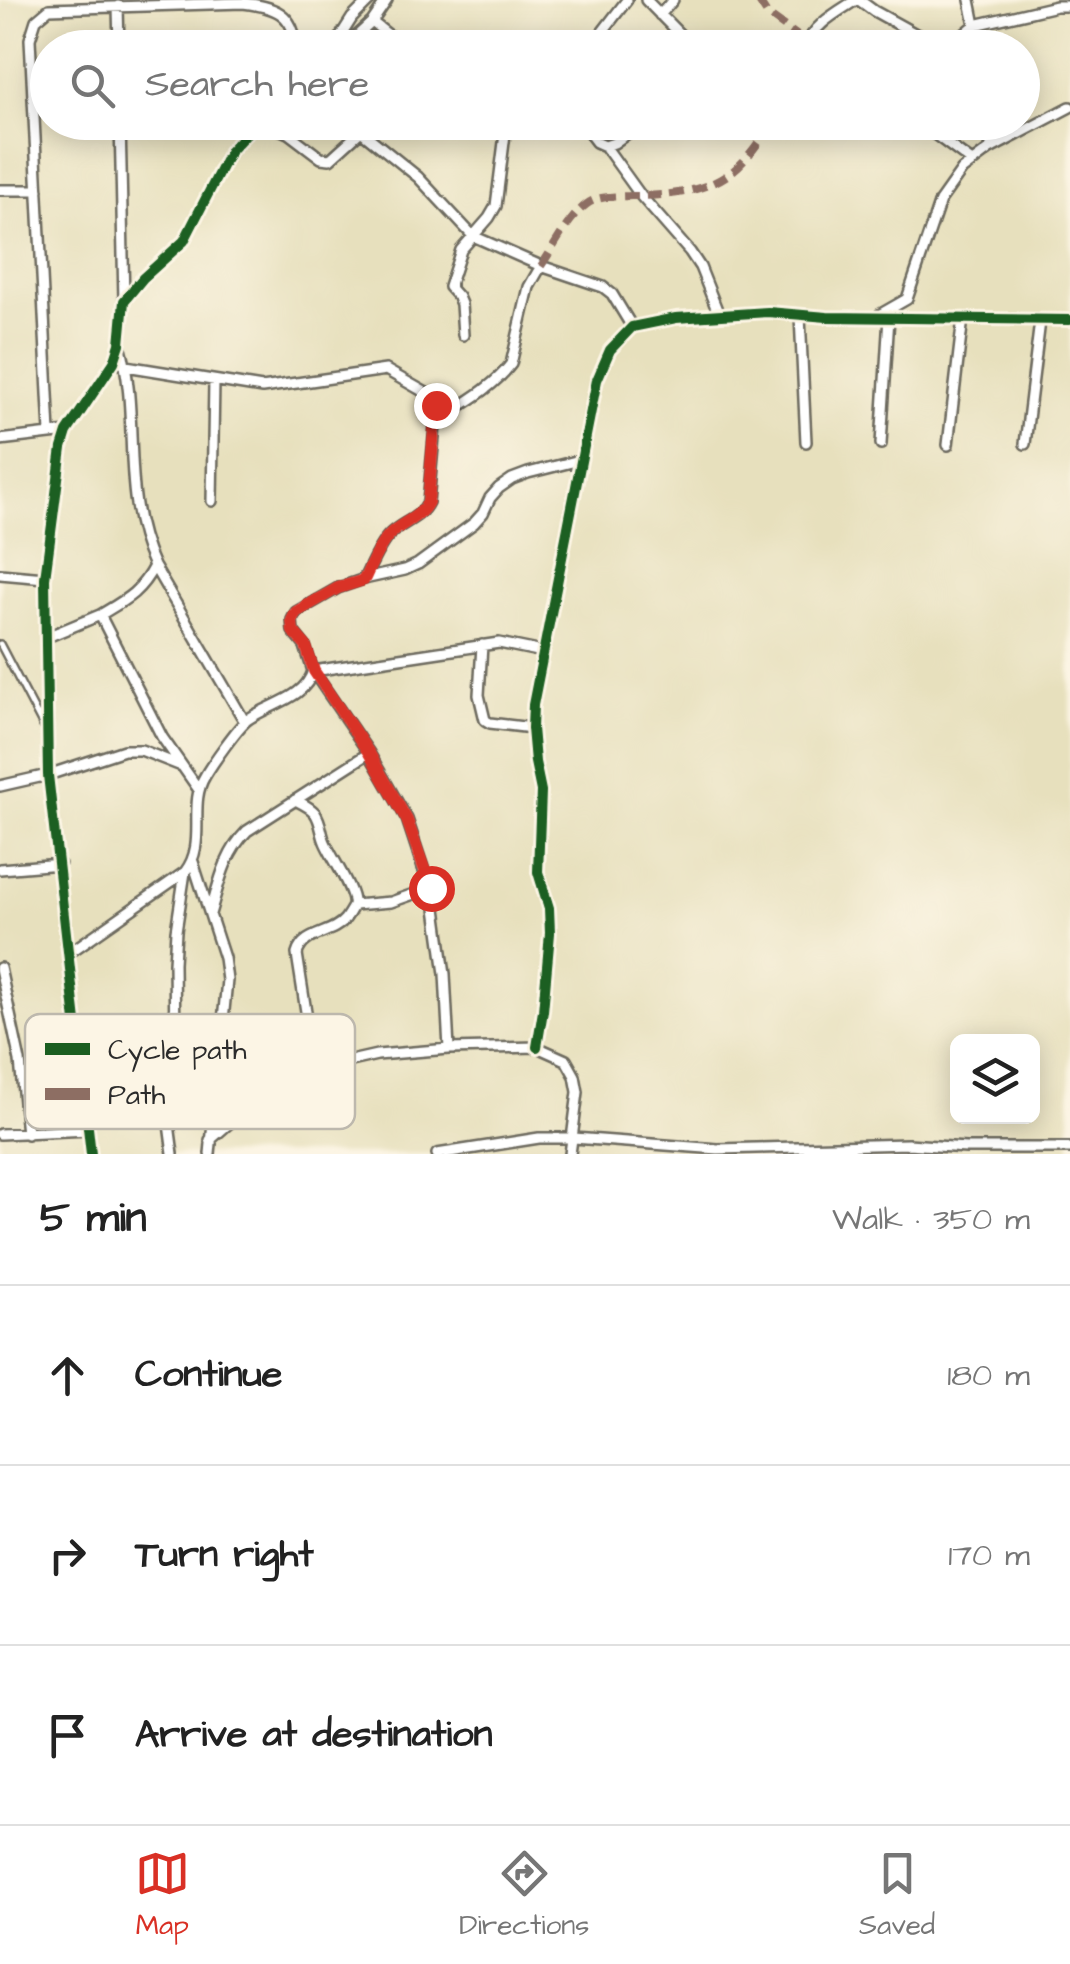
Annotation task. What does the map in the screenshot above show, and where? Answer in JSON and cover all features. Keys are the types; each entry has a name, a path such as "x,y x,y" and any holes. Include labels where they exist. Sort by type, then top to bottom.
{"street":[{"path":"280,12 287,0"},
{"path":"344,30 370,0"},
{"path":"363,30 387,0"},
{"path":"604,30 627,0"},
{"path":"646,0 675,30"},
{"path":"660,15 674,0"},
{"path":"815,30 858,0 906,30"},
{"path":"970,0 976,24"},
{"path":"33,30 36,20 49,9 172,2 266,6 280,12 293,30"},
{"path":"118,6 119,30"},
{"path":"969,30 976,24 1070,6"},
{"path":"372,22 382,30"},
{"path":"1040,122 1070,106"},
{"path":"35,140 50,433"},
{"path":"77,1014 48,775 45,578 67,432 114,362 120,344 124,301 120,140"},
{"path":"124,301 142,278 184,241 230,151 241,140"},
{"path":"296,140 321,158 330,159 352,140"},
{"path":"373,140 418,177 473,236 541,266 603,287 612,294 632,326"},
{"path":"463,336 462,304 449,287 458,256 496,206 508,140"},
{"path":"594,140 605,146 700,266 719,316"},
{"path":"605,146 619,140"},
{"path":"942,140 972,162"},
{"path":"990,149 993,140"},
{"path":"876,316 907,298 940,201 962,170 1007,140"},
{"path":"0,190 38,190"},
{"path":"435,422 490,385 511,364 529,287 541,266"},
{"path":"537,1047 550,908 538,872 541,791 532,705 597,380 610,350 632,326 676,318 768,312 800,316 1070,320"},
{"path":"800,316 806,442"},
{"path":"881,444 889,317"},
{"path":"948,444 963,318"},
{"path":"1025,444 1040,321"},
{"path":"120,344 126,366 132,489 144,545 245,722"},
{"path":"126,366 262,388 386,370 435,398 428,502 424,510 401,524 383,542 364,580"},
{"path":"212,501 214,382"},
{"path":"0,440 67,432"},
{"path":"449,1049 436,908 407,820 369,753 314,671 306,646 293,631 292,620 296,612 338,588 418,564 474,523 490,498 512,479 580,460"},
{"path":"47,637 100,616 131,596 144,584 154,566"},
{"path":"0,574 45,578"},
{"path":"100,616 162,737 199,790"},
{"path":"314,671 499,643 543,652"},
{"path":"482,645 479,695 485,720 532,728"},
{"path":"70,953 185,872 196,852 199,790 206,773 245,722 301,691 314,671"},
{"path":"0,786 124,750 141,750 181,765"},
{"path":"210,914 227,858 236,843 369,753"},
{"path":"296,800 312,809 318,819 323,840 354,905 339,925 300,944 297,954 306,1014"},
{"path":"193,862 224,958 224,1014"},
{"path":"0,869 60,864"},
{"path":"175,1014 176,930 185,872"},
{"path":"354,905 405,899 431,888"},
{"path":"0,968 20,1061 25,1113"},
{"path":"355,1060 449,1049 537,1047 566,1060 575,1076 578,1092 570,1154"},
{"path":"27,1129 27,1134"},
{"path":"170,1129 173,1154"},
{"path":"210,1154 212,1129"},
{"path":"210,1140 222,1129"},
{"path":"0,1134 89,1130 92,1154"},
{"path":"438,1154 539,1138 718,1152 859,1150 908,1144 965,1151 1070,1148"}],"lane":[{"path":"0,644 48,736"}],"marked path":[{"path":"758,0 767,14 789,30"},
{"path":"541,266 567,225 592,201 672,194 711,184 739,165 760,140"}],"cycle path":[{"path":"75,1014 48,775 45,578 62,448 67,432 114,362 120,344 124,301 184,241 230,151 240,140"},
{"path":"537,1047 550,933 549,908 538,872 541,791 535,762 533,705 597,380 610,350 632,327 676,318 768,312 827,317 1070,320"},
{"path":"88,1129 91,1154"}],"route":[{"path":"431,888 407,820 369,753 314,671 306,646 293,631 292,620 296,612 338,588 364,580 383,542 401,524 424,510 428,502 436,405"}]}
